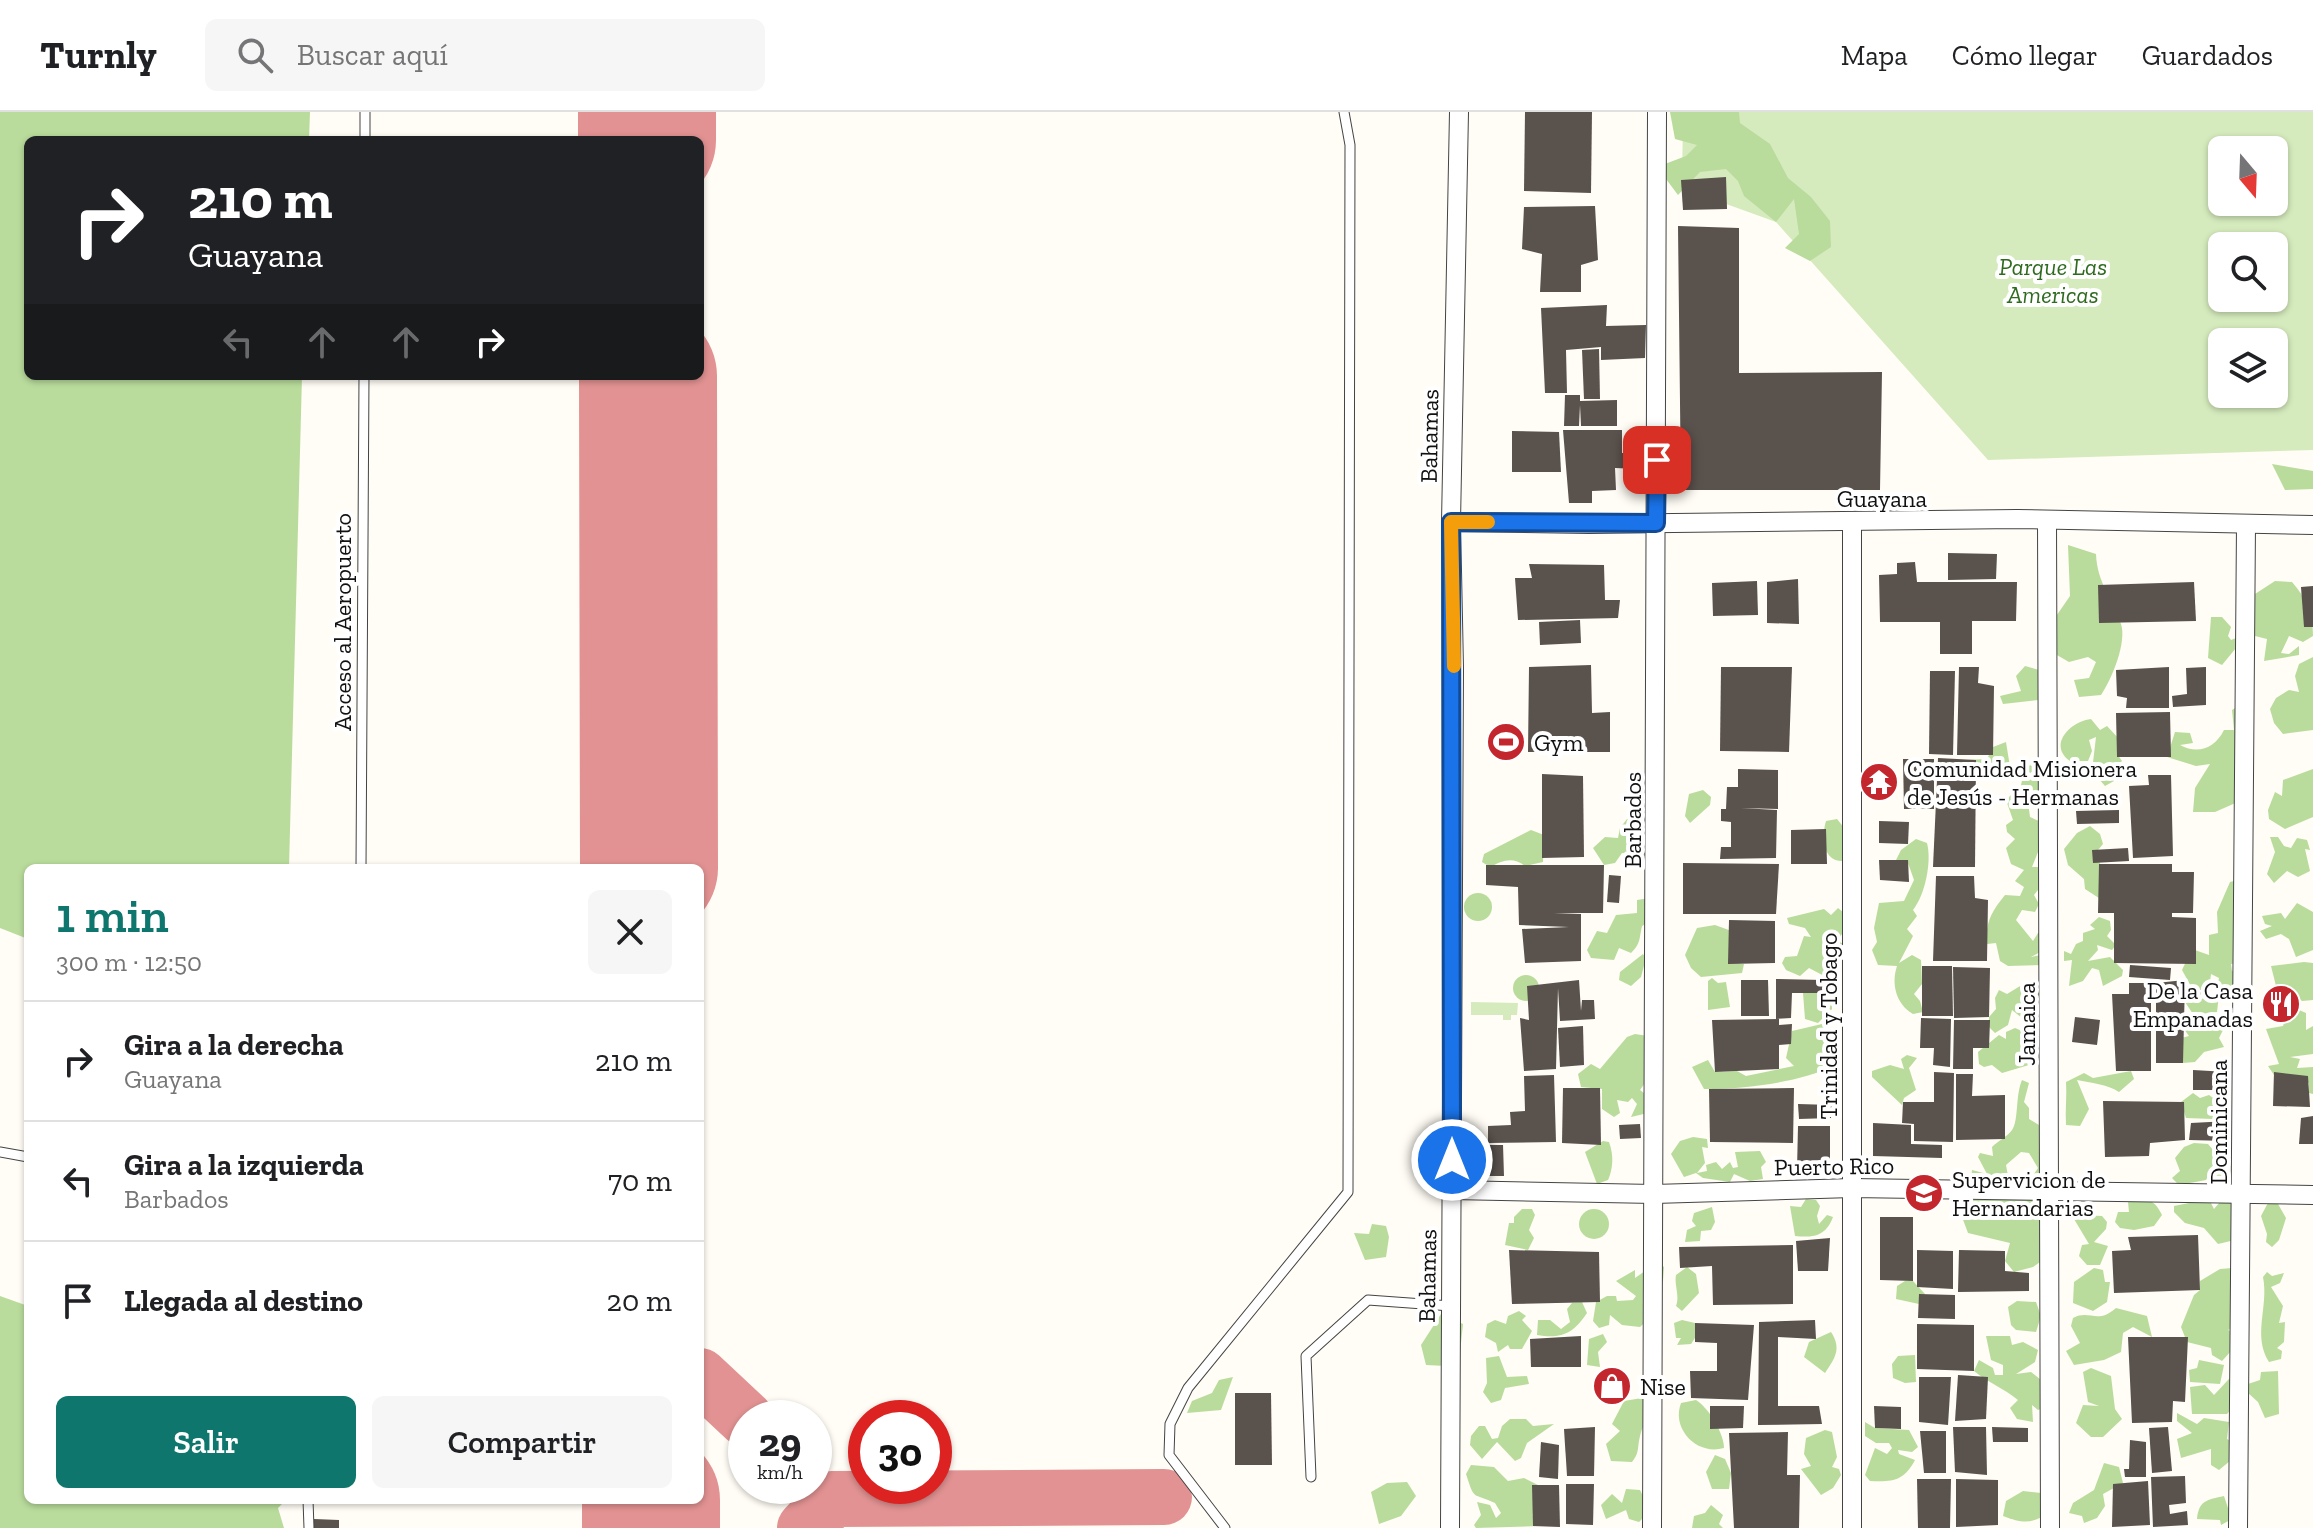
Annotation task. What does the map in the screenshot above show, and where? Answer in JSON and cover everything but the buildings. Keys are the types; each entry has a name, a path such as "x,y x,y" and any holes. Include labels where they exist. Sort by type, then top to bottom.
{"street":[{"name":"Bahamas","path":"1450,1528 1451,522 1459,112"},
{"name":"Barbados","path":"1652,1528 1657,112"},
{"name":"Guayana","path":"1451,522 2047,520 2313,525"},
{"name":"Jamaica","path":"2047,520 2050,1528"},
{"name":"Trinidad y Tobago","path":"1852,523 1852,1528"},
{"name":"Dominicana","path":"2238,1528 2246,525"},
{"name":"Puerto Rico","path":"1452,1190 1654,1194 1852,1188 2313,1195"}],"lane":[{"path":"365,112 365,136"},
{"path":"1225,1528 1169,1455 1170,1424 1188,1388 1348,1192 1350,145 1344,112"},
{"name":"Acceso al Aeropuerto","path":"361,864 364,380"},
{"path":"0,1152 24,1156"},
{"path":"1311,1477 1306,1356 1368,1300 1451,1306"},
{"path":"308,1504 309,1528"}],"green space":[{"path":"0,112 310,112 309,136 24,136 24,380 302,380 289,864 24,864 24,937 0,928"},
{"path":"1670,112 1739,112 1740,123 1770,144 1788,178 1811,197 1830,221 1831,247 1810,261 1785,248 1799,234 1794,199 1776,222 1744,196 1738,181 1726,169 1700,172 1678,195 1657,167 1686,156 1697,145 1675,139"},
{"name":"Parque Las Americas","path":"1683,112 2313,112 2313,450 1988,460 1776,222 1682,188"},
{"path":"2272,464 2313,471 2313,489 2285,490"},
{"path":"2068,545 2096,554 2102,582 2121,624 2122,640 2117,660 2101,695 2079,697 2074,680 2089,678 2096,662 2088,657 2069,662 2050,651 2050,625 2070,596"},
{"path":"2275,581 2292,582 2301,594 2310,613 2313,636 2303,642 2289,636 2281,653 2289,654 2299,646 2299,655 2264,661 2267,639 2255,636 2251,614 2255,594"},
{"path":"2211,617 2222,617 2231,627 2228,636 2231,640 2236,638 2236,648 2222,665 2208,658"},
{"path":"2313,657 2313,730 2283,734 2274,723 2270,709 2276,698 2289,690 2299,692 2295,676 2299,664"},
{"path":"2025,666 2039,670 2046,693 2038,700 2003,704 2000,696 2021,691 2016,676"},
{"path":"2237,707 2240,801 2215,812 2193,812 2195,788 2210,764 2196,766 2167,757 2175,732 2190,733 2193,743 2180,745 2193,749 2205,748 2216,741 2224,730 2234,730 2232,710"},
{"path":"2091,719 2100,730 2107,726 2120,740 2117,754 2122,761 2110,773 2114,781 2105,786 2092,771 2096,737 2089,740 2092,751 2088,761 2070,761 2061,748 2061,741 2070,729"},
{"path":"2006,742 2010,767 1978,781 1966,760 1987,759 1993,747"},
{"path":"2050,749 2050,797 2036,797 2028,802 2030,817 2041,822 2042,842 2032,867 2041,867 2046,880 2034,895 2039,904 2035,912 2022,910 2016,920 2033,941 2038,933 2042,933 2042,951 2031,957 2041,955 2043,965 2008,966 2000,961 1996,943 1987,944 1990,917 2000,901 2005,895 2020,896 2024,887 2015,881 2024,870 2011,864 2006,848 2015,839 2007,832 2006,825 2013,820 2006,800 2021,785 2024,772 2035,759"},
{"path":"2313,769 2313,817 2285,829 2269,819 2268,810 2275,792 2282,796 2283,780"},
{"path":"1703,790 1711,797 1710,805 1690,823 1685,816 1689,794"},
{"path":"1627,819 1643,820 1651,845 1644,856 1622,853 1615,863 1604,865 1593,848 1605,837 1618,838 1620,828"},
{"path":"1837,819 1845,829 1852,851 1843,861 1831,857 1824,841 1826,821"},
{"path":"2090,826 2100,834 2103,844 2098,850 2105,902 2085,889 2084,879 2068,865 2064,849 2077,833"},
{"path":"1531,830 1544,835 1543,862 1525,866 1507,860 1490,867 1482,862 1484,854"},
{"path":"2270,837 2278,837 2284,846 2291,848 2297,838 2307,840 2310,850 2305,849 2310,871 2298,877 2287,871 2274,883 2267,874 2275,852"},
{"path":"1916,839 1927,843 1928,869 1921,896 1913,910 1917,916 1907,929 1913,936 1899,963 1912,955 1921,960 1922,984 1914,994 1923,1012 1913,1014 1902,1005 1896,993 1897,966 1878,965 1872,950 1877,942 1874,928 1879,903 1904,901 1914,880 1908,863 1896,860 1901,850"},
{"path":"2246,878 2238,963 2231,964 2232,971 2237,969 2239,983 2223,997 2217,988 2219,978 2211,974 2209,990 2193,990 2182,970 2192,949 2209,955 2209,935 2218,933 2217,912 2230,882"},
{"path":"1478,893 1488,897 1492,907 1488,917 1478,921 1468,917 1464,907 1468,897"},
{"path":"1650,898 1655,919 1642,926 1638,943 1631,953 1619,948 1614,960 1591,958 1587,950 1597,931 1607,933 1616,915 1637,913 1637,900"},
{"path":"2297,903 2313,912 2313,950 2296,957 2289,939 2281,934 2266,939 2260,931 2272,926 2265,924 2262,916 2281,913 2285,919"},
{"path":"1838,908 1844,913 1844,931 1838,940 1844,945 1844,956 1828,978 1809,968 1800,976 1786,970 1782,963 1785,957 1797,956 1804,936 1811,937 1805,928 1789,924 1787,918 1824,909 1831,915"},
{"path":"2099,917 2110,921 2111,930 2107,936 2116,945 2112,950 2097,945 2098,950 2088,961 2110,957 2123,970 2122,976 2103,986 2099,970 2092,968 2083,981 2069,986 2072,960 2064,961 2064,951 2071,954 2076,944 2083,941 2083,933 2095,929 2090,925"},
{"path":"1715,925 1737,933 1734,963 1744,964 1742,973 1701,977 1691,968 1685,955 1697,928"},
{"path":"1643,954 1646,958 1641,977 1631,986 1619,980 1620,972"},
{"path":"2313,963 2313,1000 2302,1001 2295,995 2271,1003 2269,988 2277,990 2271,966"},
{"path":"1526,975 1535,979 1539,988 1535,997 1526,1001 1517,997 1513,988 1517,979"},
{"path":"1712,978 1718,983 1726,982 1730,1007 1708,1010 1708,981"},
{"path":"2030,980 2042,986 2036,1012 2027,1022 2012,1010 2008,1025 1995,1033 1989,1027 1989,1017 1996,1009 1995,998 1999,990 2007,994"},
{"path":"1831,989 1832,1009 1818,1023 1805,1019 1803,993"},
{"path":"2201,992 2201,999 2219,995 2217,1012 2195,1015 2220,1019 2224,1028 2219,1038 2224,1047 2204,1052 2195,1062 2183,1063 2177,1039 2189,1036 2176,1018 2193,1014 2185,1002"},
{"path":"1471,1002 1518,1003 1517,1015 1511,1015 1511,1020 1503,1020 1503,1015 1471,1015"},
{"path":"2290,1006 2306,1013 2306,1030 2313,1026 2313,1054 2290,1057 2300,1059 2297,1068 2313,1067 2313,1094 2309,1093 2309,1083 2286,1074 2274,1075 2268,1066 2279,1064 2266,1029 2283,1026"},
{"path":"1822,1024 1838,1039 1836,1065 1821,1071 1772,1084 1704,1089 1692,1067 1708,1060 1715,1072 1737,1071 1746,1076 1794,1066 1786,1058 1792,1031"},
{"path":"2015,1028 2025,1034 2028,1050 2035,1054 2029,1065 2002,1073 1992,1065 1984,1067 1979,1064 1978,1052 1999,1035 2006,1039 2006,1032"},
{"path":"1635,1034 1648,1036 1645,1083 1640,1090 1644,1093 1648,1113 1631,1117 1637,1104 1632,1098 1628,1102 1617,1100 1620,1113 1614,1117 1602,1109 1602,1089 1581,1087 1578,1074 1591,1064 1600,1069 1627,1037"},
{"path":"1907,1055 1917,1058 1909,1068 1916,1090 1904,1098 1902,1105 1872,1077 1872,1071 1890,1065 1904,1069 1901,1059"},
{"path":"2131,1071 2134,1079 2119,1092 2104,1085 2077,1080 2089,1109 2080,1126 2066,1125 2066,1082 2084,1073 2093,1078"},
{"path":"2022,1080 2029,1083 2024,1102 2029,1108 2029,1119 2039,1125 2044,1141 2040,1160 2050,1169 2037,1188 2032,1177 2038,1168 2029,1153 2021,1152 2006,1165 2008,1176 1980,1190 1971,1181 1972,1170 1987,1174 1978,1157 1980,1153 1993,1156 1992,1147 2012,1130"},
{"path":"2193,1093 2200,1098 2209,1095 2223,1105 2225,1111 2213,1119 2186,1118 2181,1102"},
{"path":"1693,1137 1707,1139 1708,1148 1702,1147 1705,1163 1697,1173 1707,1171 1706,1165 1716,1162 1722,1169 1730,1162 1733,1168 1738,1167 1735,1152 1760,1151 1766,1162 1761,1167 1763,1179 1750,1181 1734,1174 1730,1182 1703,1178 1696,1173 1684,1177 1671,1154 1680,1141"},
{"path":"1603,1141 1609,1142 1612,1167 1608,1180 1597,1184 1585,1152"},
{"path":"2194,1143 2208,1144 2220,1158 2228,1156 2227,1175 2218,1181 2208,1176 2206,1180 2179,1185 2172,1178 2180,1171 2175,1158 2184,1147"},
{"path":"1995,1191 2032,1198 2050,1227 2050,1255 2033,1267 2014,1272 2005,1261 2010,1243 1968,1233 1959,1209 1965,1201"},
{"path":"1806,1199 1816,1200 1820,1206 1817,1216 1819,1224 1827,1215 1833,1217 1823,1232 1808,1237 1795,1236 1790,1206 1801,1207"},
{"path":"2209,1199 2214,1209 2220,1202 2232,1201 2239,1239 2218,1244 2204,1228 2185,1223 2174,1212 2174,1206"},
{"path":"2148,1200 2157,1207 2162,1215 2154,1226 2134,1230 2120,1228 2115,1222 2118,1212 2129,1212 2128,1202"},
{"path":"2269,1201 2278,1204 2286,1218 2279,1240 2272,1247 2266,1242 2267,1234 2261,1216"},
{"path":"1712,1207 1715,1222 1711,1230 1701,1231 1700,1241 1685,1242 1687,1230 1696,1226 1692,1221 1694,1213"},
{"path":"1522,1209 1532,1209 1535,1215 1529,1230 1534,1238 1528,1250 1505,1245 1509,1223 1514,1223 1514,1217"},
{"path":"1594,1209 1604,1214 1609,1224 1604,1234 1594,1239 1584,1234 1579,1224 1584,1214"},
{"path":"2079,1215 2102,1216 2107,1222 2106,1229 2094,1242 2108,1246 2100,1265 2087,1265 2079,1256 2082,1245 2089,1244 2074,1219"},
{"path":"1372,1224 1386,1226 1389,1237 1386,1257 1365,1260 1354,1233 1369,1234"},
{"path":"1658,1262 1664,1267 1663,1281 1654,1289 1653,1315 1640,1327 1622,1325 1610,1315 1609,1325 1599,1328 1593,1321 1596,1302 1607,1296 1616,1296 1617,1301 1633,1300 1636,1296 1616,1281 1635,1270 1635,1278"},
{"path":"1687,1267 1696,1274 1699,1293 1682,1311 1676,1306 1676,1275"},
{"path":"2094,1268 2103,1270 2105,1282 2110,1282 2107,1302 2093,1311 2073,1303 2074,1282"},
{"path":"2232,1268 2235,1326 2228,1330 2238,1334 2232,1350 2222,1361 2212,1355 2211,1348 2187,1342 2181,1327 2194,1295 2200,1290 2200,1281 2220,1269"},
{"path":"2267,1272 2272,1276 2284,1273 2280,1283 2271,1287 2283,1306 2279,1323 2285,1322 2284,1342 2277,1348 2282,1351 2281,1359 2269,1362 2261,1331 2263,1277"},
{"path":"1913,1281 1925,1294 1919,1304 1896,1299 1897,1286"},
{"path":"0,1296 24,1305 24,1504 282,1504 278,1508 284,1528 0,1528"},
{"path":"2017,1301 2036,1302 2041,1316 2036,1332 2016,1330 2011,1325 2008,1307"},
{"path":"1582,1302 1587,1313 1577,1326 1560,1335 1537,1335 1538,1320 1550,1320 1561,1329 1570,1322 1567,1309 1572,1303"},
{"path":"2116,1308 2147,1316 2152,1337 2133,1327 2123,1333 2121,1352 2104,1360 2074,1365 2066,1351 2080,1343 2071,1326 2073,1318 2104,1315"},
{"path":"1519,1311 1526,1316 1522,1320 1532,1331 1522,1349 1510,1349 1508,1345 1498,1352 1496,1343 1485,1337 1487,1324 1495,1320 1506,1324 1508,1316"},
{"path":"1441,1314 1463,1324 1460,1352 1446,1366 1426,1365 1421,1345"},
{"path":"1682,1320 1695,1323 1699,1332 1691,1344 1677,1345 1681,1338 1676,1338 1674,1323"},
{"path":"1831,1332 1837,1348 1825,1373 1804,1357 1809,1342"},
{"path":"1603,1334 1607,1342 1598,1352 1600,1367 1587,1365 1589,1339"},
{"path":"1986,1336 2010,1336 2012,1345 2023,1342 2038,1350 2035,1362 2016,1374 2031,1372 2050,1387 2050,1405 2038,1410 2032,1405 2033,1422 2017,1419 2010,1408 2018,1400 1974,1371 1979,1360 1993,1368 1995,1375 2003,1375 2003,1365 1991,1360"},
{"path":"1915,1355 1916,1382 1905,1383 1893,1378 1892,1364 1898,1356"},
{"path":"1499,1356 1507,1377 1527,1376 1529,1384 1505,1388 1501,1400 1491,1403 1483,1392 1487,1383 1486,1358"},
{"path":"2199,1360 2224,1365 2220,1384 2190,1382 2189,1370 2197,1368"},
{"path":"2091,1368 2111,1376 2115,1409 2122,1419 2103,1437 2091,1437 2076,1423 2083,1405 2099,1406 2088,1402 2083,1372"},
{"path":"2278,1371 2279,1414 2265,1418 2258,1402 2247,1392 2227,1414 2192,1414 2190,1387 2205,1385 2214,1395 2229,1379 2247,1381 2248,1384 2260,1380 2261,1372"},
{"path":"1233,1377 1221,1410 1187,1413 1192,1401 1212,1393 1219,1380"},
{"path":"1642,1398 1648,1414 1636,1455 1632,1462 1611,1461 1606,1444 1620,1431 1612,1424 1624,1401"},
{"path":"1696,1400 1715,1422 1724,1448 1704,1448 1683,1431 1679,1413 1681,1403"},
{"path":"2177,1413 2197,1424 2204,1418 2229,1422 2227,1439 2239,1445 2236,1456 2219,1470 2211,1465 2211,1449 2181,1458 2177,1439 2192,1433 2177,1421"},
{"path":"1510,1419 1526,1419 1533,1426 1554,1424 1527,1443 1521,1458 1515,1461 1497,1442 1482,1459 1470,1445 1471,1436 1479,1426 1485,1426 1492,1439 1498,1438 1502,1426"},
{"path":"1865,1422 1875,1428 1909,1430 1918,1447 1912,1452 1898,1450 1899,1454 1915,1460 1902,1476 1870,1481 1865,1475 1875,1448 1887,1454 1892,1448 1889,1443 1876,1443 1865,1436"},
{"path":"1825,1430 1832,1432 1837,1457 1832,1467 1839,1469 1841,1475 1833,1488 1821,1495 1801,1469 1811,1466 1804,1454 1806,1438"},
{"path":"1715,1455 1725,1459 1731,1473 1729,1489 1712,1489 1706,1472"},
{"path":"2104,1463 2119,1467 2123,1483 2103,1494 2105,1506 2097,1518 2084,1523 2082,1516 2069,1513 2073,1503 2094,1490"},
{"path":"1471,1465 1494,1467 1508,1481 1524,1478 1538,1485 1541,1510 1532,1515 1537,1516 1539,1526 1476,1528 1474,1525 1481,1515 1477,1502 1490,1505 1496,1518 1501,1513 1495,1503 1473,1493 1466,1474"},
{"path":"1407,1482 1416,1496 1401,1516 1379,1524 1371,1492 1387,1483"},
{"path":"1626,1489 1640,1490 1647,1504 1646,1515 1639,1522 1629,1519 1626,1510 1606,1519 1601,1505 1612,1494 1622,1503"},
{"path":"2023,1491 2050,1494 2050,1512 2028,1522 2003,1516 2006,1501"},
{"path":"2224,1496 2228,1508 2236,1508 2232,1519 2221,1525 2220,1520 2197,1519 2205,1502"},
{"path":"1711,1505 1723,1515 1719,1524 1723,1528 1692,1528 1694,1516 1705,1513"}],"taxiway":[{"path":"704,1380 728,1402"},
{"path":"805,1528 832,1499 1164,1497"}],"runway":[{"path":"647,112 647,136"},
{"path":"648,380 649,864"},
{"path":"651,1504 651,1528"}],"slow traffic":[{"path":"1454,666 1451,522 1488,522"}],"place":[{"name":"Gym","path":"1506,742"},
{"name":"Comunidad Misionera de Jesús - Hermanas","path":"1879,782"},
{"name":"De la Casa Empanadas","path":"2281,1004"},
{"name":"Supervicion de Hernandarias","path":"1924,1193"},
{"name":"Nise","path":"1612,1386"}],"route":[{"path":"1452,1160 1454,668 1451,522 1656,523 1657,460"}]}
